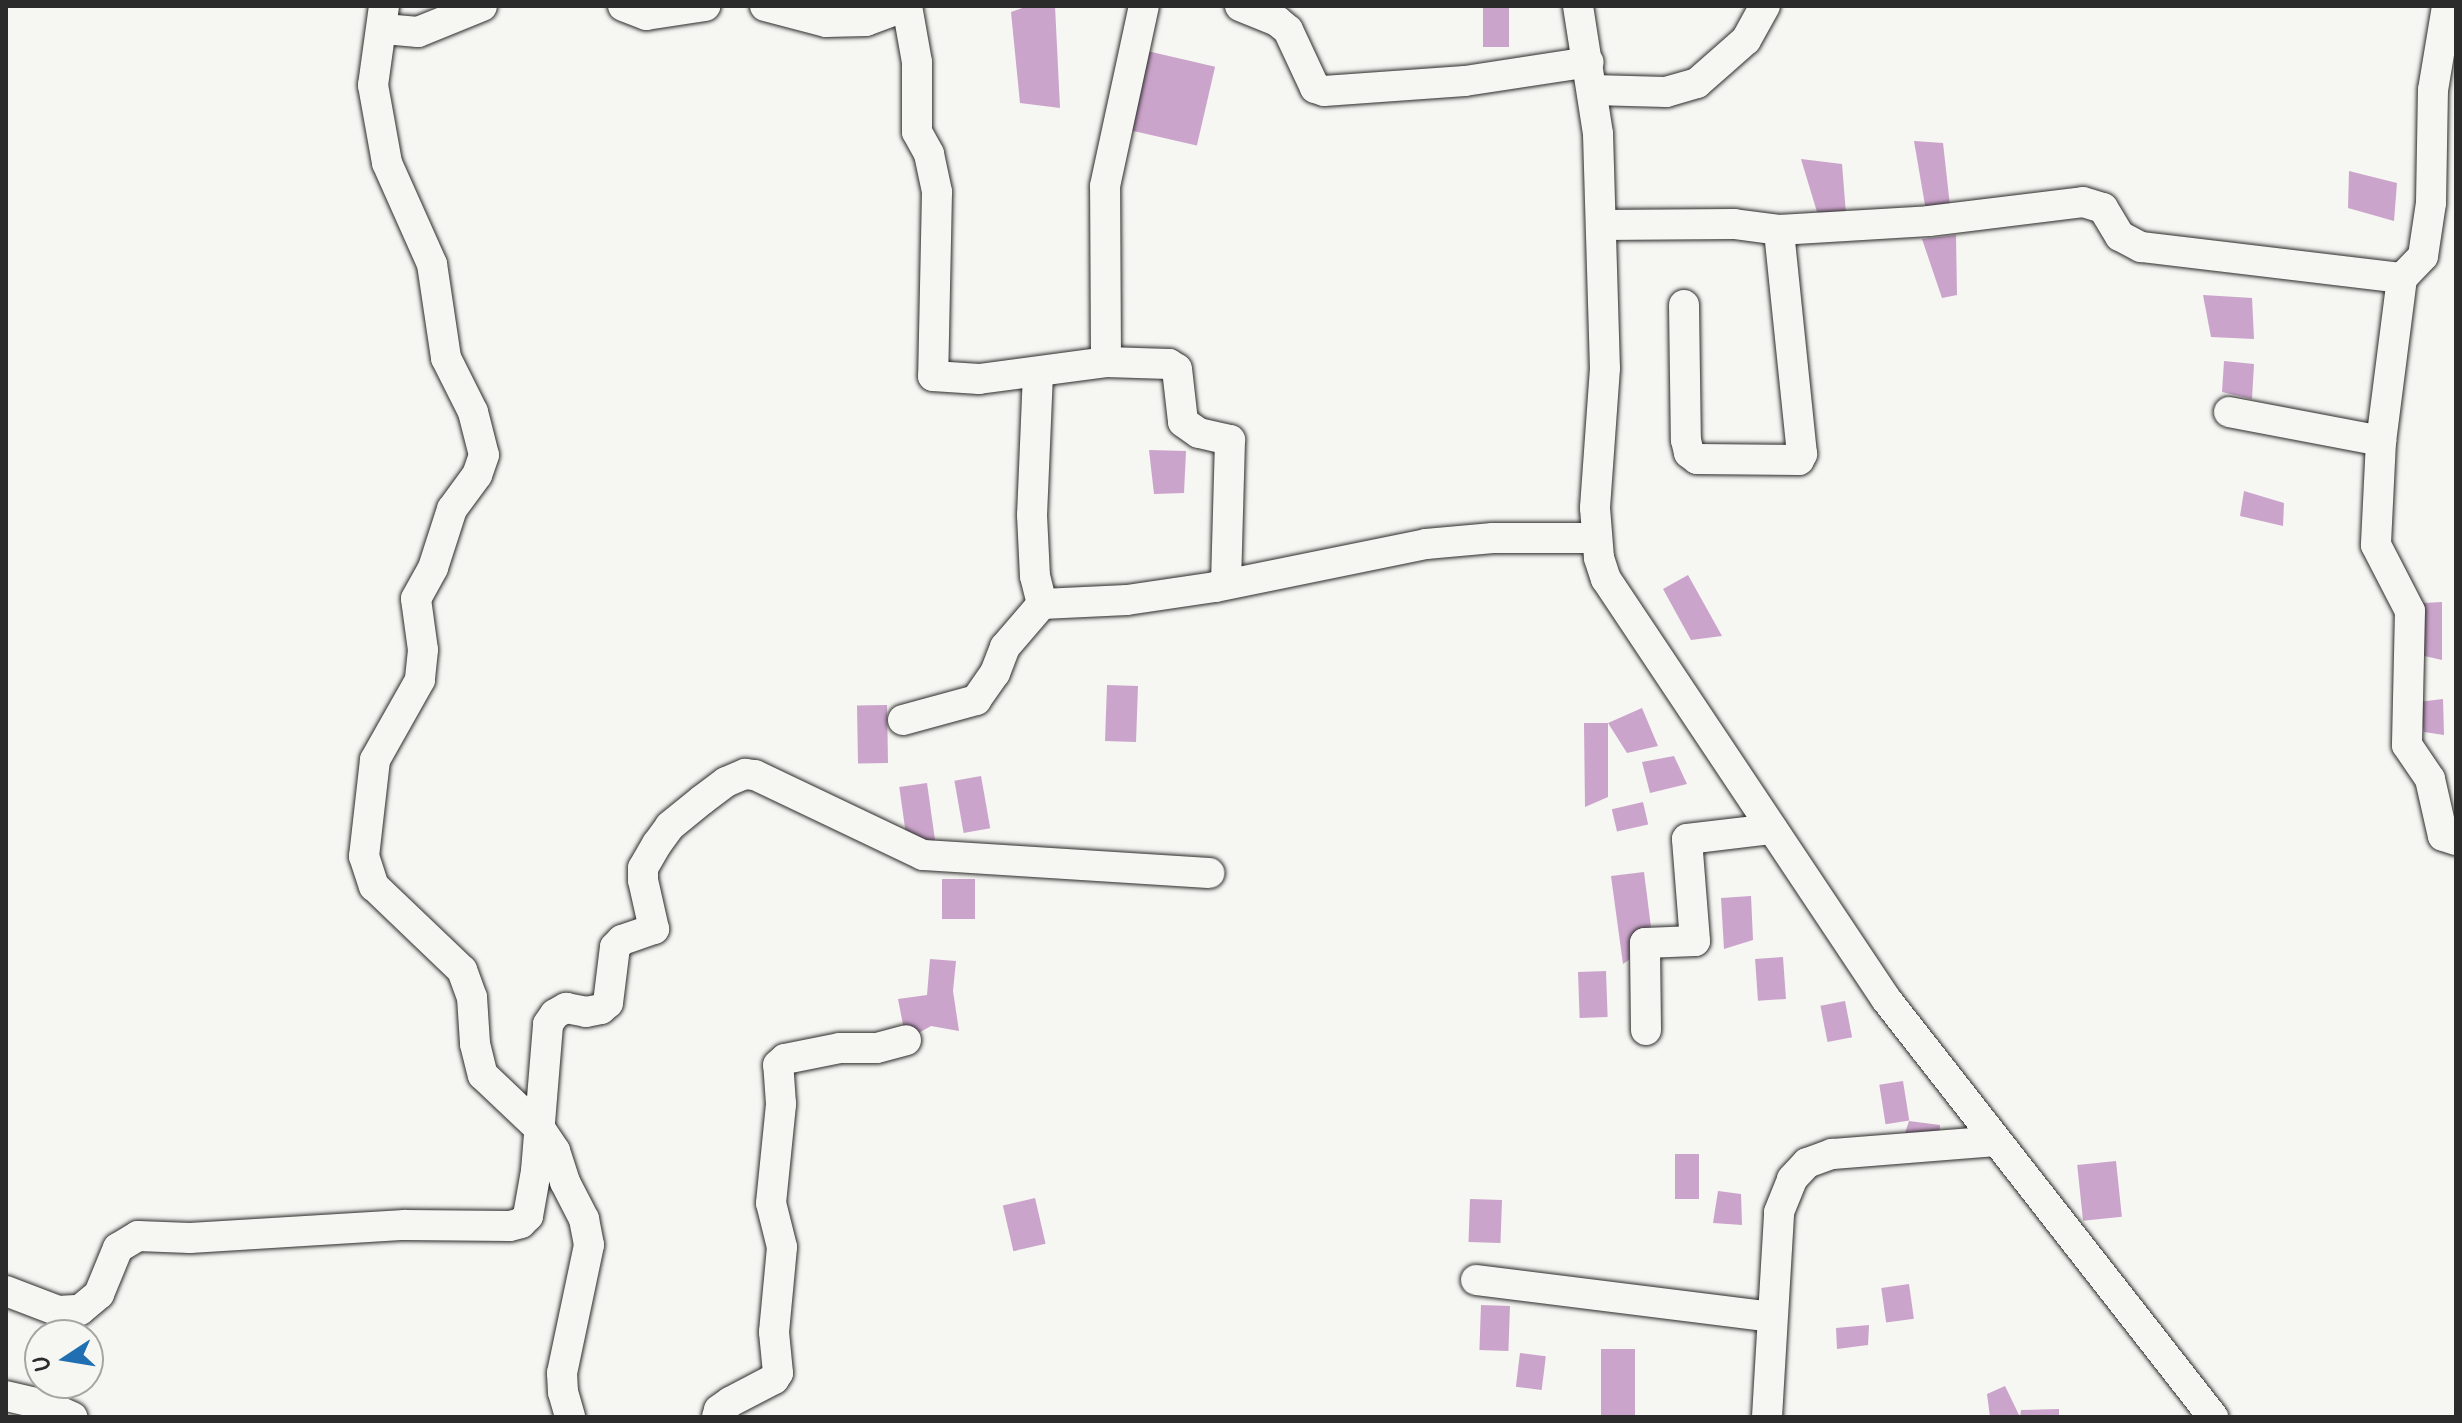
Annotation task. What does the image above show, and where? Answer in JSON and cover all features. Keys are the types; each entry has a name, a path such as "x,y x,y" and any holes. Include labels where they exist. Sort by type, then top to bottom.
{"street":[{"path":"482,6 418,32 384,17 373,85 387,163 432,264 446,358 473,412 484,455 477,475 452,509 433,568 416,599 423,650 420,680 378,752 364,856 374,886 462,970 472,997 475,1044 483,1075 541,1130 555,1151 589,1236 582,1285 562,1373 563,1392 570,1417"},
{"path":"623,6 646,15 705,6"},
{"path":"765,6 826,22 866,21 906,6 917,62 915,120 934,170 937,192 938,256 932,372 936,378 959,380 1038,373 1106,362 1155,363 1177,369 1183,422 1199,433 1230,440 1226,584"},
{"path":"1106,362 1105,186 1144,6"},
{"path":"1240,6 1277,21 1288,30 1315,88 1324,91 1591,76 1666,92 1697,83 1746,40 1765,6"},
{"path":"1578,6 1591,76 1601,225 1605,368 1595,508 1596,538 1599,558 1611,587 1886,999 2213,1417"},
{"path":"2447,6 2433,90 2431,203 2423,256 2402,278 2381,441 2376,545 2410,611 2407,745 2429,775 2443,836 2456,840"},
{"path":"1601,225 1734,224 1779,230 1929,221 2083,202 2103,208 2120,236 2141,247 2402,278"},
{"path":"1684,305 1686,440 1689,453 1697,459 1799,460 1802,454 1779,230"},
{"path":"1038,373 1032,515 1035,576 1042,604"},
{"path":"2229,412 2381,441"},
{"path":"903,720 976,700 995,673 1005,647 1042,604 1127,600 1226,584 1426,544 1493,538 1596,538"},
{"path":"6,1291 58,1311 80,1310 99,1294 118,1248 138,1236 190,1238 405,1225 521,1223 528,1216 541,1130 548,1024 566,1008 586,1012 601,1009 608,1003 615,947 622,940 654,929 643,868 657,844 670,826 702,800 726,782 745,774 755,775 923,855 1209,873"},
{"path":"1646,1030 1645,943 1695,941 1687,839 1772,829"},
{"path":"717,1417 719,1410 730,1402 774,1379 778,1373 774,1332 782,1247 771,1208 781,1104 778,1065 785,1059 840,1048 874,1049 906,1040"},
{"path":"1767,1417 1779,1212 1792,1179 1807,1163 1832,1154 1996,1141"},
{"path":"1476,1280 1771,1317"},
{"path":"6,1396 45,1405 72,1417"}],"building":[{"path":"1028,6 1055,6 1060,108 1020,103 1011,12"},
{"path":"1483,6 1509,6 1509,47 1483,47"},
{"path":"1143,50 1215,67 1197,146 1125,129"},
{"path":"1914,141 1943,143 1950,206 1926,211"},
{"path":"1801,159 1842,164 1846,214 1817,212"},
{"path":"2349,171 2397,183 2394,221 2348,208"},
{"path":"1956,235 1957,295 1942,298 1922,239"},
{"path":"2203,295 2252,298 2254,339 2211,337"},
{"path":"2224,361 2254,364 2252,399 2222,392"},
{"path":"1149,450 1186,451 1184,493 1154,494"},
{"path":"2244,491 2284,503 2283,526 2240,516"},
{"path":"1688,575 1722,636 1691,640 1663,589"},
{"path":"2442,602 2442,660 2420,655 2423,603"},
{"path":"1107,685 1138,686 1136,742 1105,741"},
{"path":"2443,699 2444,735 2424,732 2418,702"},
{"path":"887,705 888,763 858,764 857,706"},
{"path":"1642,708 1658,746 1627,753 1608,723"},
{"path":"1584,723 1608,723 1608,797 1585,807"},
{"path":"1674,756 1687,784 1650,793 1642,762"},
{"path":"981,776 990,828 964,833 954,781"},
{"path":"927,783 936,844 908,848 899,787"},
{"path":"1643,802 1648,824 1617,832 1612,809"},
{"path":"1644,872 1653,943 1623,964 1611,876"},
{"path":"942,879 975,879 975,919 942,919"},
{"path":"1751,896 1753,940 1724,949 1721,898"},
{"path":"1783,957 1786,999 1758,1001 1755,959"},
{"path":"930,959 956,961 953,991 959,1031 931,1026 906,1040 898,999 927,995"},
{"path":"1606,971 1608,1017 1580,1018 1578,972"},
{"path":"1845,1001 1852,1037 1828,1042 1820,1006"},
{"path":"1903,1081 1909,1121 1886,1124 1879,1085"},
{"path":"1909,1121 1940,1125 1939,1145 1900,1148"},
{"path":"1675,1154 1699,1154 1699,1199 1675,1199"},
{"path":"2116,1161 2122,1217 2083,1221 2077,1165"},
{"path":"1718,1191 1741,1194 1742,1225 1713,1223"},
{"path":"1035,1198 1046,1244 1013,1251 1003,1205"},
{"path":"1470,1199 1502,1200 1500,1243 1468,1242"},
{"path":"1909,1284 1914,1319 1886,1323 1881,1288"},
{"path":"1481,1305 1510,1306 1508,1351 1479,1350"},
{"path":"1869,1325 1868,1345 1837,1349 1836,1328"},
{"path":"1601,1349 1635,1349 1635,1417 1601,1417"},
{"path":"1520,1353 1546,1356 1542,1390 1516,1387"},
{"path":"2005,1386 2020,1417 1990,1417 1987,1394"},
{"path":"2059,1409 2059,1417 2020,1417 2021,1410"}]}
